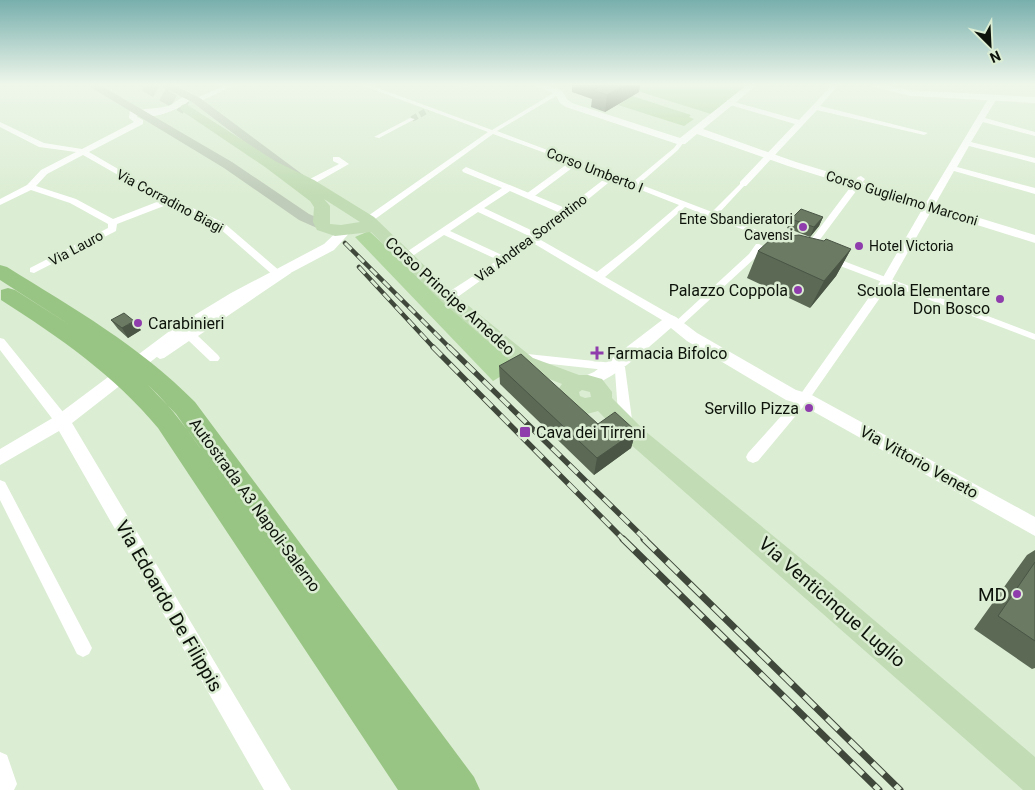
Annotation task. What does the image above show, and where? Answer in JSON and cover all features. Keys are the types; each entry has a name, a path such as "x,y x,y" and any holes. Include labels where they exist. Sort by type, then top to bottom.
{"highway":[{"name":"Autostrada A3 Napoli-Salerno","path":"0,271 111,343 150,371 169,389 186,409 461,790"},
{"name":"Autostrada A3 Napoli-Salerno","path":"0,290 91,350 133,382 149,398 173,429 420,790"}],"main road":[{"path":"152,122 228,165 322,228 332,231 359,223"},
{"path":"218,122 320,202 322,228"},
{"name":"Corso Principe Amedeo","path":"221,122 309,183 404,257 448,298 523,361 586,394"},
{"path":"270,164 309,183"},
{"name":"Via Venticinque Luglio","path":"586,394 1035,779"}],"street":[{"path":"0,202 30,187 44,172 140,122"},
{"path":"377,137 406,122"},
{"name":"Corso Umberto I","path":"464,122 811,252"},
{"path":"0,458 62,421 180,331 236,296 329,247 359,223 509,122"},
{"path":"620,122 681,142"},
{"path":"634,185 706,122"},
{"path":"713,215 800,123 796,122"},
{"path":"879,122 924,133"},
{"path":"753,457 804,398 887,280 929,204 979,122"},
{"path":"991,122 1035,134"},
{"name":"Via Corradino Biagi","path":"0,124 42,144 83,152 170,200 221,225 277,274"},
{"name":"Corso Guglielmo Marconi","path":"696,130 792,164 859,182 1035,239"},
{"path":"967,143 1035,161"},
{"path":"309,183 345,164 336,159"},
{"path":"529,196 575,162"},
{"path":"952,168 1035,191"},
{"path":"466,170 567,212"},
{"name":"Via Andrea Sorrentino","path":"448,298 505,260 611,177"},
{"path":"811,252 859,182"},
{"name":"Via Lauro","path":"30,187 50,190 83,205 112,223 113,229 34,270"},
{"path":"404,257 509,188"},
{"name":"Via Lauro","path":"112,223 170,200"},
{"path":"598,277 684,204"},
{"name":"Corso Guglielmo Marconi","path":"929,204 1035,232"},
{"path":"478,209 534,238 674,322"},
{"path":"322,228 329,236 329,247"},
{"path":"443,231 505,260"},
{"path":"586,394 608,380 617,368 752,256 759,246"},
{"path":"825,257 1035,337"},
{"path":"160,355 278,279 298,264"},
{"name":"Via Vittorio Veneto","path":"674,322 692,337 792,396 804,398 1035,527"},
{"path":"190,335 214,358"},
{"path":"0,342 62,421"},
{"path":"523,361 617,368"},
{"path":"617,368 626,428"},
{"name":"Via Edoardo De Filippis","path":"62,421 278,790"},
{"path":"0,486 83,648"},
{"path":"0,762 7,784"}],"green space":[{"path":"671,122 690,122 684,126"},
{"path":"369,231 513,363 513,369 493,381 355,237"}],"building":[{"path":"801,209 823,217 814,227 791,219"},
{"path":"799,235 824,241 826,239 851,249 824,281 758,251 771,239 775,242 781,237"},
{"path":"124,313 134,321 122,328 111,320"},
{"path":"521,354 598,424 615,412 636,431 597,458 499,366"},
{"path":"1035,562 1035,641 998,616"}],"railway":[{"path":"345,243 449,347"},
{"path":"359,267 434,348"},
{"path":"433,347 623,539"},
{"path":"449,347 646,540"},
{"path":"623,539 879,790"},
{"path":"644,539 900,790"}],"place":[{"name":"Ente Sbandieratori Cavensi","path":"803,227"},
{"name":"Hotel Victoria","path":"859,246"},
{"name":"Palazzo Coppola","path":"798,290"},
{"name":"Scuola Elementare Don Bosco","path":"1000,299"},
{"name":"Carabinieri","path":"138,323"},
{"name":"Farmacia Bifolco","path":"597,353"},
{"name":"Servillo Pizza","path":"809,408"},
{"name":"Cava dei Tirreni","path":"525,432"},
{"name":"MD","path":"1017,594"}]}
